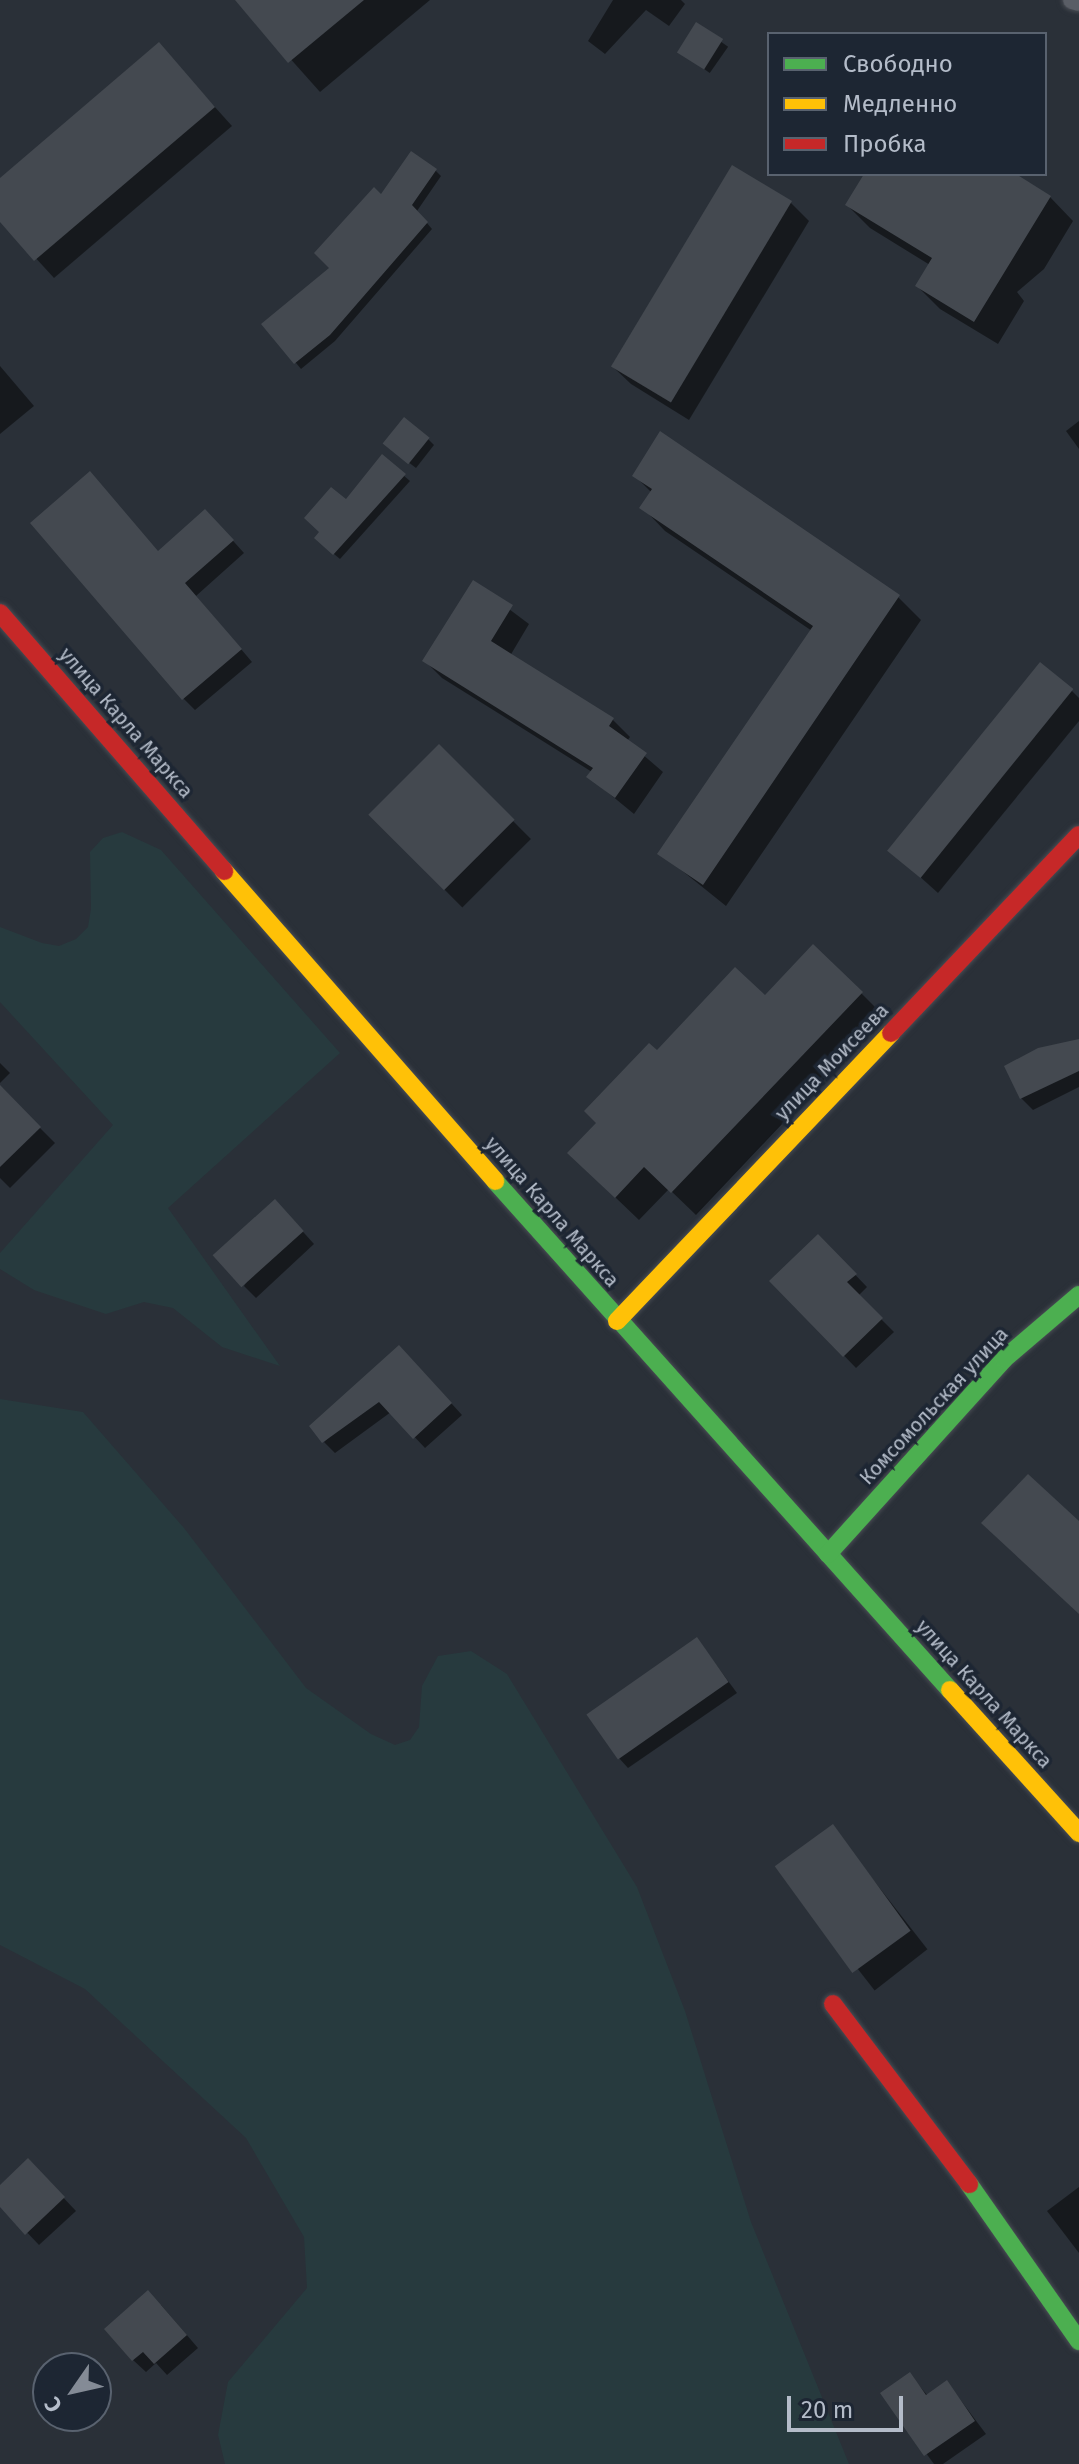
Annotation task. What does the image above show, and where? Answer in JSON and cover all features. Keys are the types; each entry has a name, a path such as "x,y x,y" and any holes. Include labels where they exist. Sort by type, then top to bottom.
{"street":[{"name":"улица Карла Маркса","path":"0,613 617,1321 1079,1833"},
{"name":"улица Моисеева","path":"617,1321 1079,835"},
{"name":"Комсомольская улица","path":"828,1554 1004,1359 1079,1295"},
{"path":"833,2004 991,2213 1079,2341"}],"lane":[{"path":"1072,0 1079,2"}],"green space":[{"path":"122,832 161,850 340,1053 168,1208 280,1366 222,1347 173,1308 144,1302 106,1314 34,1290 0,1269 0,1253 113,1125 0,1002 0,927 59,946 76,939 88,927 91,909 90,852 103,838"},
{"path":"0,1399 83,1412 184,1528 306,1688 371,1734 395,1745 410,1740 419,1727 422,1686 438,1656 471,1651 507,1674 637,1887 685,2011 751,2222 849,2464 225,2464 218,2435 228,2382 307,2288 304,2237 246,2138 85,1989 0,1945"}],"building":[{"path":"235,0 364,0 288,63"},
{"path":"696,22 723,39 704,69 677,53"},
{"path":"159,42 215,107 34,261 0,222 0,178"},
{"path":"411,151 437,169 412,205 428,222 330,335 294,364 261,324 329,268 314,253 374,187 381,194"},
{"path":"732,165 792,201 671,402 611,366"},
{"path":"863,176 1019,176 1051,196 974,322 915,286 932,258 845,205"},
{"path":"404,417 430,438 408,464 383,443"},
{"path":"660,431 900,595 703,885 657,854 813,626 639,508 652,489 632,476"},
{"path":"382,454 406,474 333,555 314,538 319,532 304,518 331,487 346,499"},
{"path":"90,471 158,551 205,509 234,540 185,583 242,649 182,700 30,523"},
{"path":"473,580 513,605 491,641 614,718 609,726 647,753 615,798 586,777 593,768 422,661"},
{"path":"1040,662 1073,689 920,878 887,851"},
{"path":"439,744 515,820 444,890 368,815"},
{"path":"813,944 863,992 671,1193 644,1167 615,1198 567,1153 596,1123 584,1111 649,1043 657,1050 735,967 765,995"},
{"path":"1079,1039 1079,1071 1020,1099 1004,1066 1038,1048"},
{"path":"0,1085 41,1127 0,1167"},
{"path":"275,1199 304,1231 241,1287 213,1255"},
{"path":"818,1234 857,1274 847,1282 883,1318 843,1357 769,1281"},
{"path":"399,1345 452,1403 413,1439 379,1402 322,1443 309,1426"},
{"path":"1028,1474 1079,1521 1079,1614 981,1523"},
{"path":"697,1637 729,1682 618,1759 586,1714"},
{"path":"833,1824 911,1931 852,1973 775,1866"},
{"path":"28,2158 65,2197 25,2235 0,2207 0,2185"},
{"path":"148,2290 187,2335 154,2364 143,2352 132,2361 104,2329"},
{"path":"910,2372 926,2395 947,2380 975,2421 924,2456 880,2393"}],"traffic: fast":[{"path":"495,1181 950,1690"},
{"path":"828,1554 1004,1359 1079,1295"},
{"path":"969,2184 1079,2341"}],"traffic: slow":[{"path":"224,871 495,1181"},
{"path":"617,1321 891,1033"},
{"path":"950,1690 1079,1833"}],"traffic: jam":[{"path":"0,613 224,871"},
{"path":"891,1033 1079,835"},
{"path":"833,2004 969,2184"}]}
